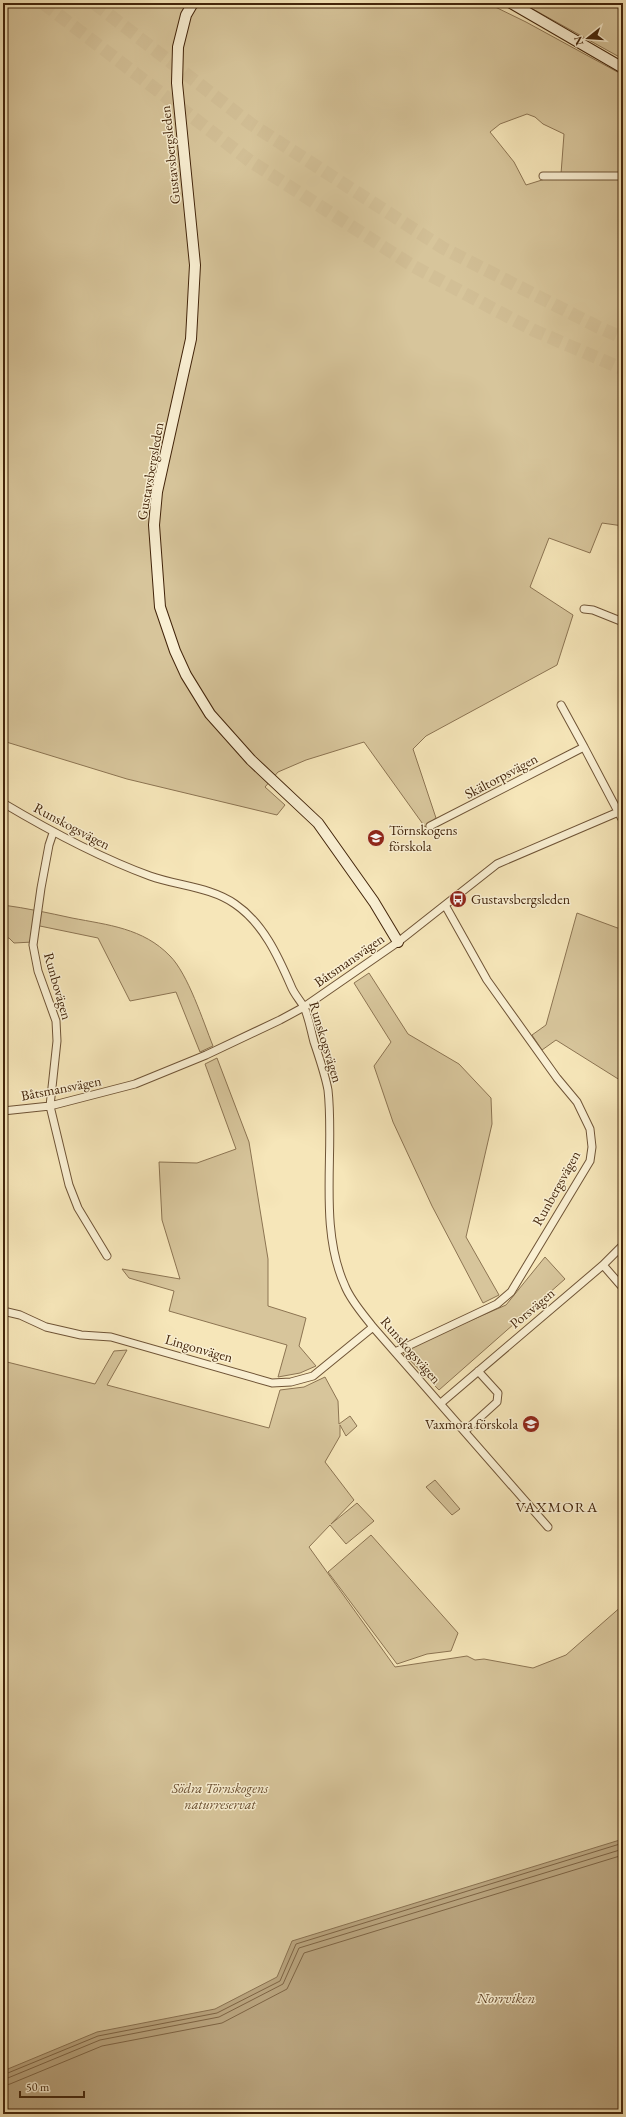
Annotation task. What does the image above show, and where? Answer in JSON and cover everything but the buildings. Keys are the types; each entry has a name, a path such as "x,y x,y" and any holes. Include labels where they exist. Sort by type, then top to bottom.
{"street":[{"name":"Gustavsbergsleden","path":"193,3 186,15 178,47 177,83 195,265 191,339 157,492 154,525 160,607 175,651 186,675 210,714 252,760 318,823 374,902 398,942"},
{"path":"511,3 623,68"},
{"path":"543,176 623,176"},
{"path":"584,609 593,610 623,622"},
{"path":"561,706 621,811 623,821"},
{"name":"Skältorpsvägen","path":"430,826 584,747"},
{"name":"Runskogsvägen","path":"3,803 53,833 110,860 152,877 219,896 236,904 254,922 277,954 293,992 304,1008 327,1087 330,1112 329,1174 332,1230 336,1257 344,1283 349,1295 373,1327 441,1403"},
{"name":"Båtsmansvägen","path":"3,1111 50,1106 135,1084 206,1055 304,1008 398,942 497,864 621,811"},
{"name":"Runbovägen","path":"53,833 49,845 41,888 33,945 38,971 56,1021 57,1041 50,1106 69,1186 78,1208 107,1256"},
{"name":"Runbergsvägen","path":"395,1352 497,1304 510,1292 590,1161 592,1147 590,1130 577,1102 553,1072 487,980 445,905"},
{"name":"Porsvägen","path":"441,1403 603,1265 623,1245"},
{"path":"603,1265 623,1288"},
{"name":"Lingonvägen","path":"3,1311 20,1315 46,1327 81,1335 111,1337 272,1383 291,1382 313,1376 373,1327"},
{"path":"465,1431 497,1402 499,1398 498,1393 478,1371"},
{"path":"441,1403 548,1527"}],"green space":[{"path":"3,3 487,3 526,22 623,75 623,526 602,523 590,553 549,538 530,587 573,615 557,665 426,736 413,749 436,818 425,827 364,742 306,760 278,772 265,787 285,805 277,815 127,779 3,741","holes":["527,114 535,117 543,124 564,134 561,174 526,185 514,162 490,132 500,124"]},
{"path":"522,3 623,3 623,59"},
{"path":"3,905 124,929 148,939 160,947 177,964 183,974 213,1046 200,1052 176,992 130,1001 98,938 35,925 33,942 14,943 9,938 3,938"},
{"path":"577,913 623,930 623,1082 556,1040 542,1050 532,1035 546,1025"},
{"path":"369,973 408,1034 459,1064 491,1098 492,1124 466,1237 499,1295 483,1303 432,1206 393,1122 374,1066 391,1042 354,983"},
{"path":"217,1058 249,1142 268,1259 268,1306 306,1318 299,1346 316,1366 300,1373 278,1377 287,1345 169,1311 174,1291 129,1278 122,1269 180,1279 162,1220 159,1162 197,1163 236,1149 205,1064"},
{"path":"545,1257 565,1279 439,1390 401,1351 506,1305"},
{"name":"Södra Törnskogens naturreservat","path":"127,1350 107,1385 269,1428 280,1390 304,1387 325,1377 338,1401 339,1424 350,1416 357,1426 346,1436 340,1425 340,1436 325,1462 354,1500 331,1524 357,1503 374,1521 346,1544 330,1525 309,1547 395,1667 467,1656 475,1660 484,1659 533,1668 566,1655 623,1605 623,1905 3,2114 3,1361 95,1384 114,1351"},
{"path":"435,1480 460,1509 452,1515 426,1487"},
{"path":"371,1535 458,1633 451,1651 427,1654 397,1664 328,1572"}],"water":[{"name":"Norrviken","path":"623,1839 623,2114 3,2114 3,2071 97,2032 215,2009 277,1977 292,1941"}],"tunnel":[{"path":"43,3 250,161 413,266 533,330 623,369"},
{"path":"94,3 251,124 443,248 598,327 623,338"}],"place":[{"name":"Törnskogens förskola","path":"376,838"},
{"name":"Gustavsbergsleden","path":"458,899"},
{"name":"Vaxmora förskola","path":"531,1424"}],"district":[{"name":"VAXMORA","path":"557,1506"}]}
